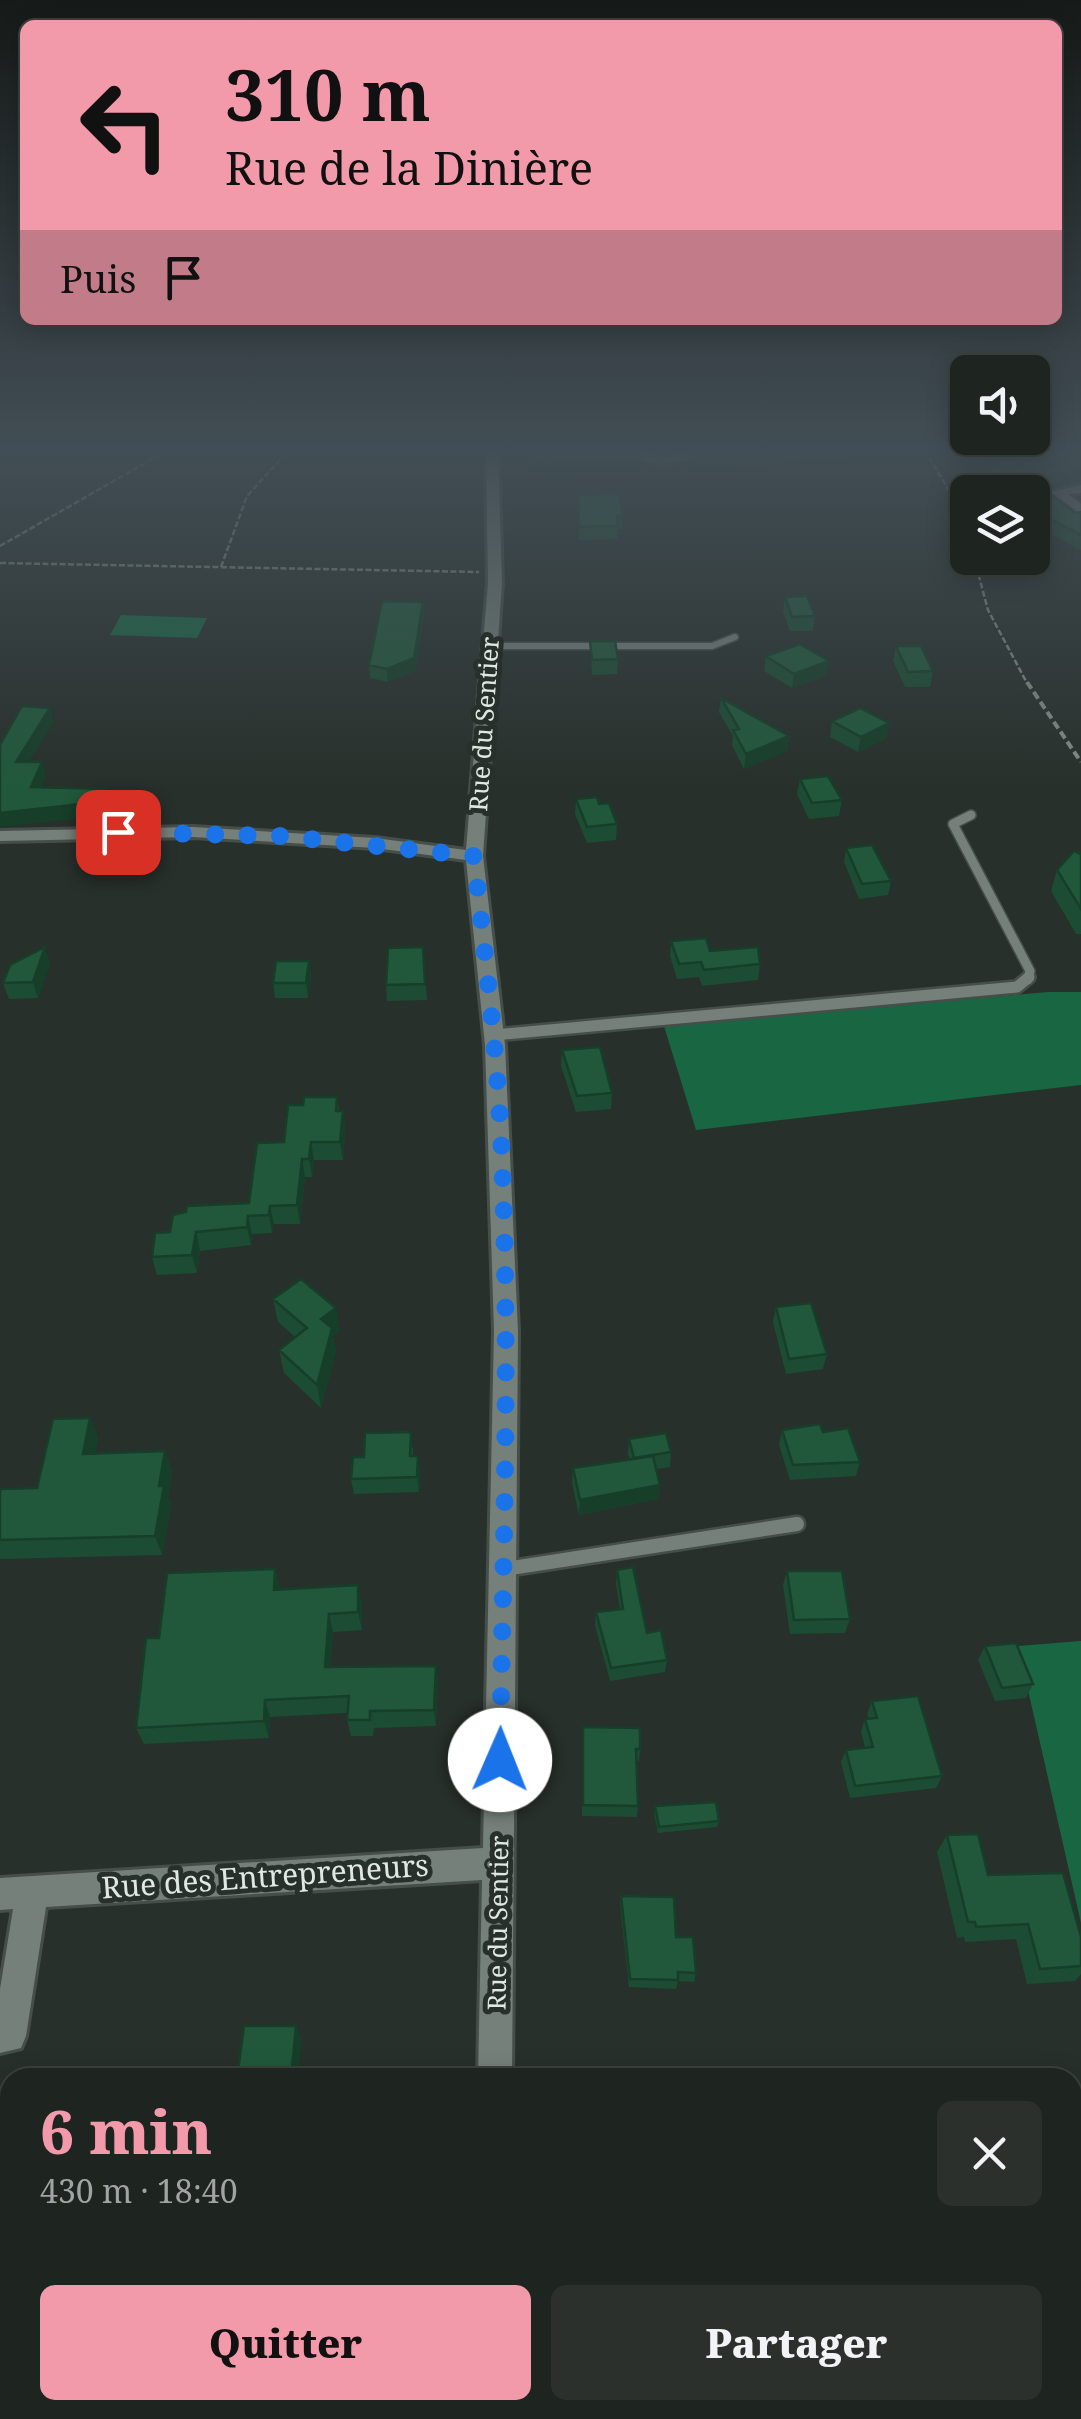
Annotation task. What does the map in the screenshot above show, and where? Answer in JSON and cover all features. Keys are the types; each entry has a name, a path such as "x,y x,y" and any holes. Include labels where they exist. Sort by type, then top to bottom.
{"street":[{"name":"Rue du Sentier","path":"495,563 474,856 494,1035 506,1316 496,2068"},
{"path":"0,836 44,831 193,832 375,843 474,856"},
{"name":"Rue des Entrepreneurs","path":"0,2036 9,2036 16,1892 498,1863"}],"lane":[{"path":"490,646 712,646 735,638"},
{"path":"494,1035 1017,987 1028,981 1030,972 954,824 971,815"},
{"path":"503,1569 797,1524"}],"path":[{"path":"0,563 478,572"},
{"path":"221,568 223,563"},
{"path":"976,575 977,587 994,623 1081,762"}],"green space":[{"path":"121,615 207,618 197,638 110,635"},
{"path":"1081,992 1081,1085 696,1130 664,1026"},
{"path":"1081,1641 1081,1923 1018,1646"}],"building":[{"path":"807,596 815,616 792,617 785,597"},
{"path":"382,601 423,602 414,658 387,669 369,665"},
{"path":"590,641 615,641 618,659 592,660"},
{"path":"800,644 829,661 794,674 766,656"},
{"path":"896,646 921,646 933,671 908,672"},
{"path":"721,698 789,736 746,754 733,730 739,729"},
{"path":"22,706 50,708 16,762 42,762 31,787 108,789 108,801 0,813 0,745"},
{"path":"860,708 889,723 861,737 832,721"},
{"path":"828,776 842,800 812,803 800,779"},
{"path":"597,797 599,804 609,803 617,824 587,827 576,799"},
{"path":"872,845 891,881 862,884 846,848"},
{"path":"1074,851 1081,854 1081,909 1057,870"},
{"path":"706,938 710,951 758,947 760,964 704,970 701,962 679,964 671,941"},
{"path":"45,947 33,982 3,983 10,965"},
{"path":"423,947 425,984 386,985 388,948"},
{"path":"276,961 309,961 306,983 273,983"},
{"path":"600,1047 612,1093 577,1096 562,1050"},
{"path":"304,1097 337,1097 336,1111 343,1111 340,1142 311,1142 309,1159 302,1159 297,1205 270,1206 269,1215 248,1216 247,1227 196,1232 192,1255 152,1257 155,1233 170,1232 173,1215 186,1212 187,1206 249,1203 257,1143 284,1142 288,1105 303,1105"},
{"path":"301,1279 336,1308 321,1319 332,1328 317,1385 279,1350 307,1328 273,1299"},
{"path":"811,1303 827,1354 789,1359 776,1307"},
{"path":"90,1418 83,1454 165,1451 159,1486 164,1486 155,1536 0,1540 0,1489 37,1488 53,1419"},
{"path":"820,1424 823,1432 848,1428 860,1462 793,1465 782,1430"},
{"path":"411,1432 410,1456 418,1456 417,1477 351,1479 353,1457 364,1457 365,1433"},
{"path":"666,1433 671,1452 634,1458 629,1439"},
{"path":"653,1456 660,1485 580,1500 573,1468"},
{"path":"633,1567 647,1633 661,1630 667,1660 611,1668 596,1612 623,1609 617,1570"},
{"path":"275,1569 274,1590 358,1585 358,1612 329,1614 325,1667 436,1666 434,1710 370,1711 370,1720 347,1720 349,1696 265,1700 264,1721 136,1728 146,1638 159,1638 167,1573"},
{"path":"787,1571 842,1571 850,1619 794,1620"},
{"path":"1016,1643 1033,1684 1002,1688 985,1646"},
{"path":"918,1696 942,1776 855,1786 846,1750 873,1747 865,1719 877,1718 872,1701"},
{"path":"583,1727 640,1728 640,1749 636,1749 638,1806 583,1805"},
{"path":"716,1802 719,1821 659,1827 655,1806"},
{"path":"978,1834 988,1875 1063,1873 1081,1937 1081,1966 1040,1969 1028,1924 976,1927 975,1922 968,1922 947,1835"},
{"path":"621,1896 674,1897 676,1937 693,1937 696,1973 678,1972 678,1980 630,1979"},
{"path":"244,2026 296,2026 292,2068 238,2068"}],"route":[{"path":"118,832 281,836 474,856 495,1045 503,1189 506,1332 500,1760"}]}
